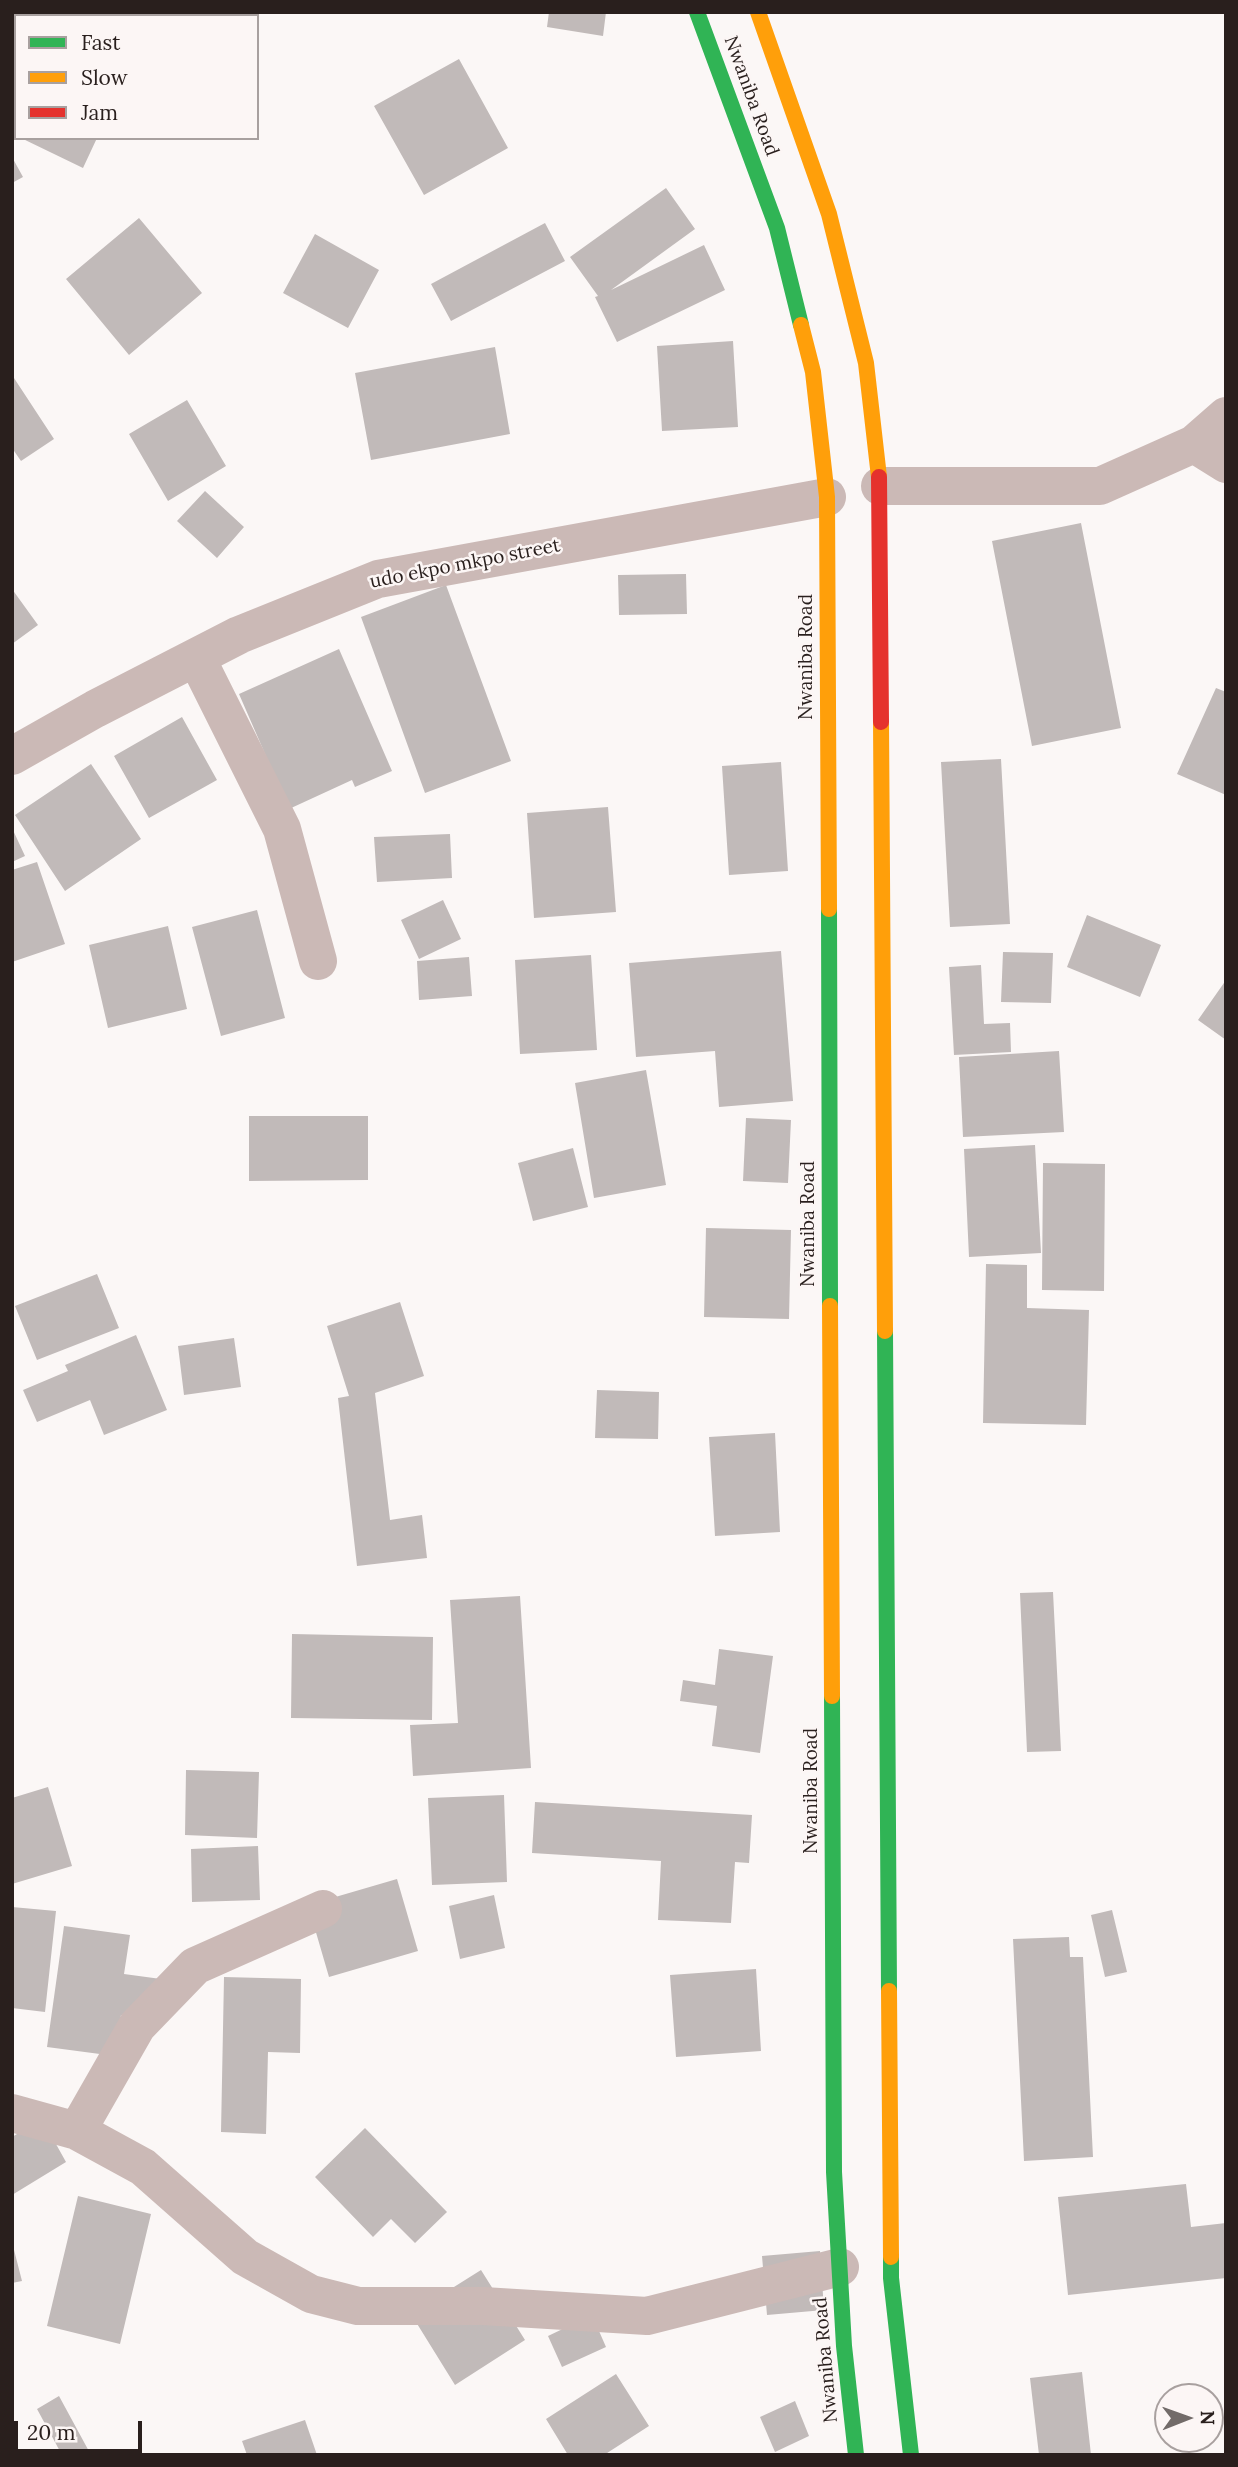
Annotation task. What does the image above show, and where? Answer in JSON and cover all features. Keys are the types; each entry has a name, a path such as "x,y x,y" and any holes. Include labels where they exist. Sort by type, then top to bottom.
{"main road":[{"name":"Nwaniba Road","path":"697,12 777,228 813,372 827,497 834,2172 844,2346 856,2455"},
{"path":"758,12 829,214 866,363 880,486 891,2278 911,2455"}],"street":[{"path":"880,486 1100,485 1194,444 1226,416"},
{"path":"1194,444 1226,464"},
{"name":"udo ekpo mkpo street","path":"12,756 95,709 239,635 378,579 827,497"},
{"path":"196,657 282,829 318,961"},
{"path":"77,2131 137,2026 195,1966 323,1909"},
{"path":"12,2113 77,2131 143,2168 245,2257 311,2294 358,2306 483,2306 647,2316 840,2267"}],"building":[{"path":"183,12 185,14 131,14"},
{"path":"549,12 606,12 603,36 547,27"},
{"path":"459,59 508,148 424,195 374,106"},
{"path":"14,68 14,135 12,134"},
{"path":"25,140 96,140 83,168"},
{"path":"12,157 23,177 12,183"},
{"path":"666,188 695,229 611,290 704,245 725,290 617,342 595,297 598,296 570,257"},
{"path":"139,218 202,293 129,355 66,279"},
{"path":"545,223 565,261 451,321 431,284"},
{"path":"315,234 379,270 348,328 283,293"},
{"path":"733,341 738,427 662,431 657,346"},
{"path":"495,347 510,434 371,460 355,373"},
{"path":"14,378 54,439 21,461 12,448"},
{"path":"187,400 226,466 168,501 129,434"},
{"path":"205,491 244,527 217,558 177,521"},
{"path":"1081,523 1121,728 1032,746 992,541"},
{"path":"686,574 687,614 619,615 618,575"},
{"path":"446,585 511,761 425,793 361,617"},
{"path":"12,589 38,625 12,644"},
{"path":"339,649 392,771 355,787 352,780 289,809 239,694"},
{"path":"1216,688 1226,692 1226,795 1177,774"},
{"path":"182,717 217,780 149,818 114,756"},
{"path":"1001,759 1010,924 950,927 941,762"},
{"path":"781,762 788,871 729,875 722,766"},
{"path":"91,764 141,839 65,891 15,815"},
{"path":"608,807 616,912 534,918 527,813"},
{"path":"12,828 25,856 12,862"},
{"path":"450,834 452,878 377,882 374,837"},
{"path":"37,862 65,944 12,962 12,870"},
{"path":"443,900 461,939 419,959 401,920"},
{"path":"257,910 285,1018 221,1036 192,927"},
{"path":"1087,915 1161,945 1140,997 1067,967"},
{"path":"168,926 187,1009 108,1028 89,945"},
{"path":"781,951 793,1101 719,1107 715,1051 636,1057 629,963"},
{"path":"1003,952 1053,953 1051,1003 1001,1002"},
{"path":"591,955 597,1050 520,1054 515,960"},
{"path":"469,957 472,996 419,1000 417,961"},
{"path":"981,965 984,1024 1010,1023 1011,1052 954,1055 949,967"},
{"path":"1226,980 1226,1040 1198,1020"},
{"path":"1059,1051 1064,1132 963,1137 959,1057"},
{"path":"646,1070 666,1185 594,1198 575,1083"},
{"path":"249,1116 368,1116 368,1180 249,1181"},
{"path":"746,1118 791,1120 788,1183 743,1181"},
{"path":"1035,1145 1041,1253 969,1257 964,1149"},
{"path":"573,1148 588,1207 533,1221 518,1163"},
{"path":"1043,1163 1105,1164 1104,1291 1042,1290"},
{"path":"706,1228 791,1230 789,1319 704,1317"},
{"path":"986,1264 1027,1265 1027,1308 1089,1310 1086,1425 983,1423"},
{"path":"97,1274 119,1328 37,1360 15,1306"},
{"path":"400,1302 424,1376 375,1393 390,1520 422,1515 427,1558 357,1566 338,1398 349,1396 327,1326"},
{"path":"136,1335 167,1410 104,1435 90,1400 37,1422 23,1390 68,1371 65,1365"},
{"path":"234,1338 241,1387 184,1395 178,1346"},
{"path":"597,1390 659,1392 658,1439 595,1438"},
{"path":"775,1433 780,1532 715,1536 709,1437"},
{"path":"1053,1592 1061,1751 1027,1752 1020,1593"},
{"path":"520,1596 531,1768 413,1776 410,1725 458,1723 450,1600"},
{"path":"292,1634 433,1637 432,1720 291,1718"},
{"path":"719,1649 773,1656 760,1753 712,1746 717,1706 680,1701 683,1680 715,1685"},
{"path":"186,1770 259,1772 257,1838 185,1835"},
{"path":"48,1787 72,1866 12,1884 12,1798"},
{"path":"504,1795 507,1882 432,1885 428,1798"},
{"path":"535,1802 752,1815 749,1863 735,1862 731,1923 658,1920 661,1861 532,1853"},
{"path":"258,1846 260,1900 192,1902 191,1849"},
{"path":"397,1879 418,1951 329,1977 308,1905"},
{"path":"494,1895 505,1948 460,1959 449,1906"},
{"path":"12,1907 56,1911 45,2012 12,2008"},
{"path":"1112,1910 1127,1972 1105,1977 1091,1915"},
{"path":"64,1926 130,1935 124,1974 161,1979 155,2020 121,2015 115,2056 47,2047"},
{"path":"1069,1937 1070,1957 1083,1957 1093,2157 1024,2161 1013,1939"},
{"path":"756,1969 761,2051 676,2057 670,1975"},
{"path":"224,1977 301,1979 300,2053 268,2052 266,2134 221,2132"},
{"path":"42,2119 66,2162 12,2195 12,2137"},
{"path":"365,2128 447,2212 415,2243 391,2219 373,2237 315,2177"},
{"path":"1186,2184 1191,2227 1226,2223 1226,2278 1068,2295 1058,2197"},
{"path":"78,2196 151,2214 120,2344 47,2326"},
{"path":"12,2242 22,2281 12,2283"},
{"path":"820,2251 824,2310 767,2315 762,2256"},
{"path":"481,2270 525,2340 455,2385 411,2314"},
{"path":"592,2315 606,2347 562,2367 548,2336"},
{"path":"1082,2372 1091,2455 1039,2455 1030,2378"},
{"path":"616,2374 649,2426 604,2455 568,2455 546,2419"},
{"path":"59,2396 91,2455 62,2455 37,2409"},
{"path":"795,2401 809,2436 775,2452 760,2417"},
{"path":"305,2420 317,2455 247,2455 242,2441"}],"traffic: fast":[{"path":"697,12 777,228 801,325"},
{"path":"829,909 830,1306"},
{"path":"885,1331 889,1991"},
{"path":"832,1696 834,2172 844,2346 856,2455"},
{"path":"891,2257 891,2278 911,2455"}],"traffic: slow":[{"path":"758,12 829,214 866,363 879,477"},
{"path":"801,325 813,372 827,497 829,909"},
{"path":"881,722 885,1331"},
{"path":"830,1306 832,1696"},
{"path":"889,1991 891,2257"}],"traffic: jam":[{"path":"879,477 881,722"}]}
